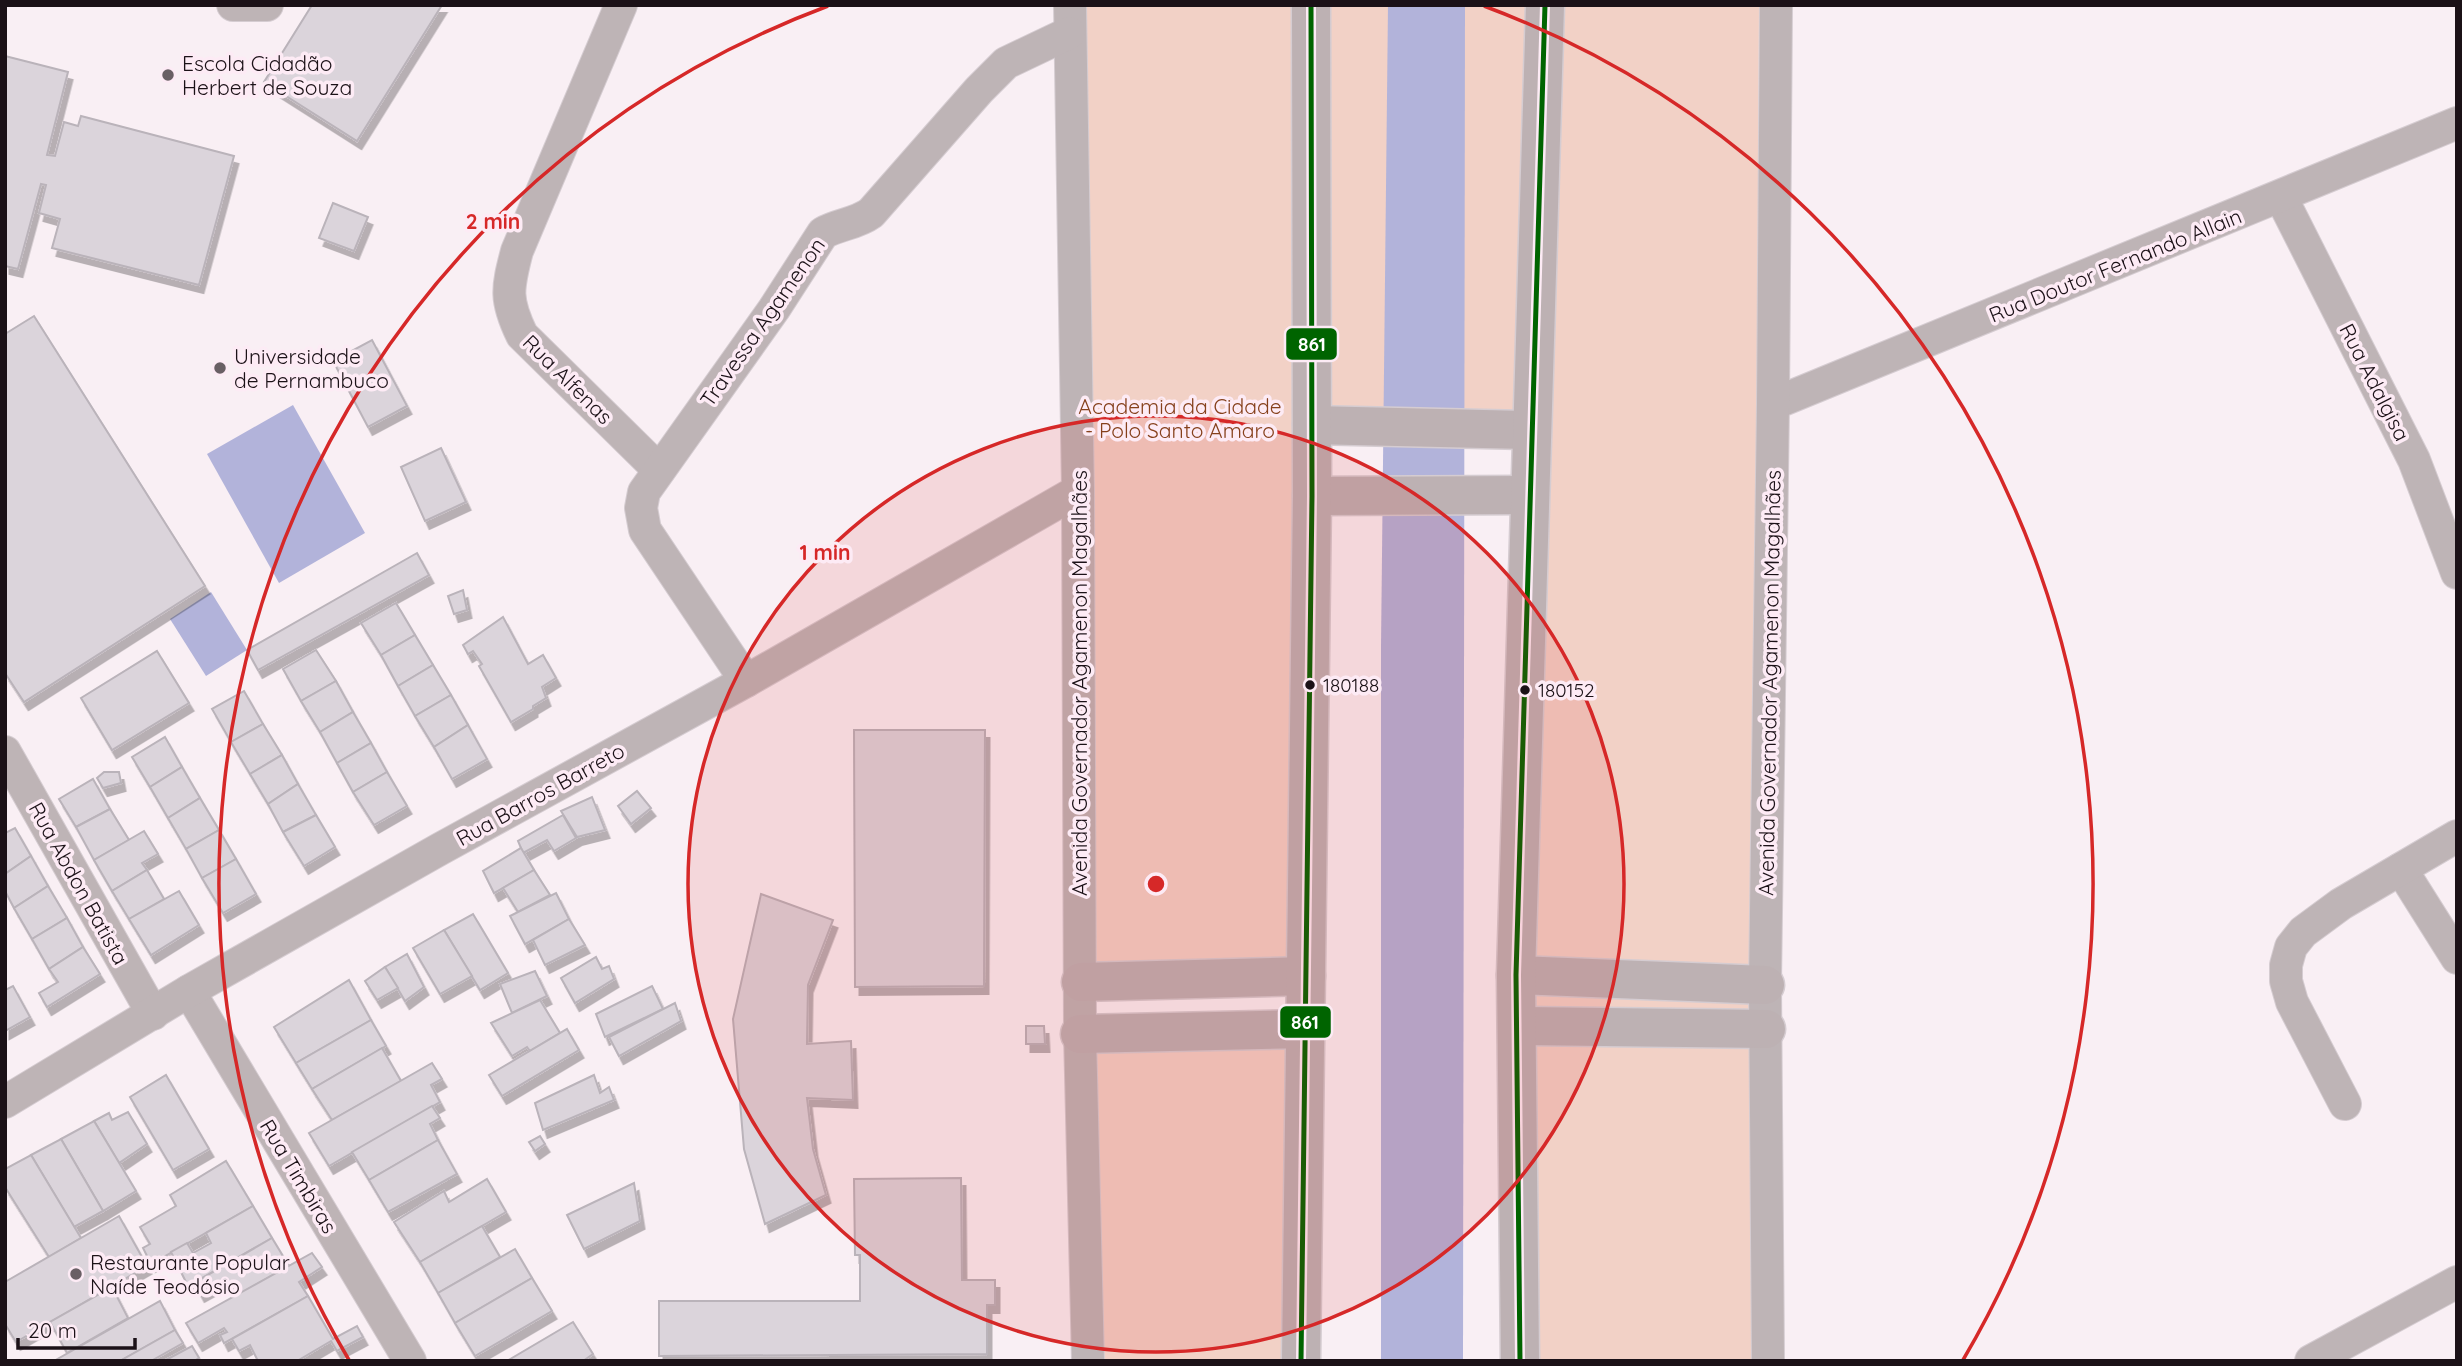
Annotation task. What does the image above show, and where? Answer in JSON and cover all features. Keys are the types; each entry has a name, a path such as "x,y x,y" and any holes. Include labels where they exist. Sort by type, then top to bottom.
{"highway":[{"path":"1301,1361 1312,496 1311,5"},
{"path":"1520,1361 1514,495 1545,5"},
{"path":"1312,425 1517,429"},
{"path":"1312,496 1514,495"},
{"path":"1516,975 1765,985"},
{"path":"1081,982 1307,976"},
{"path":"1517,1026 1766,1029"},
{"path":"1080,1034 1307,1029"}],"street":[{"path":"233,5 267,5"},
{"name":"Rua Alfenas","path":"621,5 517,251 508,285 510,311 522,335 659,470"},
{"name":"Avenida Governador Agamenon Magalhães","path":"1769,1361 1765,985 1776,5"},
{"name":"Travessa Agamenon","path":"659,470 774,309 823,233 860,221 870,213 1006,62 1069,19"},
{"name":"Avenida Governador Agamenon Magalhães","path":"1069,19 1078,491 1080,1034 1088,1361"},
{"name":"Rua Doutor Fernando Allain","path":"1773,404 2457,123"},
{"name":"Rua Adalgisa","path":"2281,197 2414,460 2457,573"},
{"path":"659,470 644,492 641,508 645,530 746,681"},
{"name":"Rua Barros Barreto","path":"5,1102 189,991 452,842 746,681 1078,491"},
{"name":"Rua Abdon Batista","path":"5,752 153,1014"},
{"path":"2345,1104 2292,1002 2286,981 2286,965 2291,947 2303,932 2340,904 2457,836"},
{"path":"2401,869 2457,958"},
{"name":"Rua Timbiras","path":"189,991 410,1361"},
{"path":"2311,1361 2457,1282"}],"green space":[{"name":"Academia da Cidade - Polo Santo Amaro","path":"1070,5 1759,5 1754,980 1760,1361 1520,1361 1531,430 1313,426 1306,976 1081,982"},
{"path":"1307,1029 1301,1361 1088,1361 1080,1034"}],"water":[{"path":"1388,5 1465,5 1463,1361 1381,1361 1381,647"},
{"path":"293,405 365,533 279,583 207,454"},
{"path":"211,592 247,650 206,676 170,619"}],"building":[{"path":"312,5 442,5 357,141 264,82"},
{"path":"5,56 68,72 47,155 55,156 64,122 78,126 81,116 234,156 199,285 52,248 60,219 39,213 46,185 41,184 18,269 5,266"},
{"path":"333,203 368,217 354,251 319,238"},
{"path":"34,316 205,586 24,702 5,673 5,334"},
{"path":"372,340 407,406 368,427 333,361"},
{"path":"441,448 466,502 425,521 401,467"},
{"path":"417,553 429,575 258,670 247,650"},
{"path":"463,590 467,610 454,614 448,596"},
{"path":"396,603 415,635 381,655 361,623"},
{"path":"503,617 528,664 543,655 556,678 542,687 546,698 511,722 479,666 482,664 473,651 468,654 463,645"},
{"path":"415,635 433,665 398,686 381,655"},
{"path":"316,650 336,681 301,701 283,669"},
{"path":"157,651 189,703 112,750 81,698"},
{"path":"433,665 451,695 415,716 398,686"},
{"path":"336,681 353,712 320,732 301,701"},
{"path":"244,691 263,724 231,742 212,709"},
{"path":"451,695 468,725 434,747 415,716"},
{"path":"353,712 371,743 337,763 320,732"},
{"path":"263,724 282,755 250,774 231,742"},
{"path":"468,725 487,759 452,779 434,747"},
{"path":"854,730 985,730 984,986 855,987"},
{"path":"165,737 182,767 150,787 132,757"},
{"path":"371,743 387,772 353,792 337,763"},
{"path":"282,755 298,784 268,804 250,774"},
{"path":"182,767 200,798 168,818 150,787"},
{"path":"104,772 119,772 121,783 103,788 97,778"},
{"path":"387,772 407,806 374,825 353,792"},
{"path":"93,779 110,809 76,827 59,799"},
{"path":"298,784 316,815 283,832 268,804"},
{"path":"637,791 651,808 631,824 618,806"},
{"path":"592,797 605,830 577,837 561,811"},
{"path":"200,798 219,830 186,849 168,818"},
{"path":"110,809 129,840 94,860 76,827"},
{"path":"316,815 335,847 304,866 283,832"},
{"path":"563,815 576,838 554,851 547,840 523,853 518,841"},
{"path":"15,828 31,856 5,874 5,833"},
{"path":"219,830 236,859 202,878 186,849"},
{"path":"144,831 158,854 142,863 147,870 112,891 94,860"},
{"path":"521,848 534,870 494,893 483,871"},
{"path":"31,856 48,886 14,908 5,891 5,874"},
{"path":"236,859 256,894 223,913 202,878"},
{"path":"147,870 164,899 129,919 112,891"},
{"path":"534,870 550,895 518,912 503,888"},
{"path":"48,886 67,918 32,939 14,908"},
{"path":"179,891 199,925 151,955 129,919"},
{"path":"556,893 569,919 525,944 510,916"},
{"path":"761,894 833,920 808,985 807,1044 851,1041 853,1100 807,1098 813,1149 826,1195 765,1224 744,1149 733,1019"},
{"path":"473,914 508,973 480,990 444,930"},
{"path":"67,918 83,947 49,969 32,939"},
{"path":"569,919 585,945 545,965 533,940"},
{"path":"444,930 472,976 440,994 413,948"},
{"path":"83,947 100,974 47,1007 39,993 58,982 49,969"},
{"path":"407,954 424,987 405,1001 385,967"},
{"path":"596,957 602,969 609,966 614,979 575,1003 561,978"},
{"path":"385,967 398,988 377,1000 365,981"},
{"path":"535,971 547,996 512,1013 500,984"},
{"path":"349,980 371,1020 296,1063 274,1027"},
{"path":"13,986 30,1017 5,1031 5,990"},
{"path":"652,986 663,1009 605,1037 596,1014"},
{"path":"540,1000 560,1033 530,1051 527,1047 512,1056 491,1023"},
{"path":"675,1003 681,1021 619,1056 609,1037"},
{"path":"371,1020 386,1046 312,1089 296,1063"},
{"path":"1026,1026 1044,1026 1045,1044 1026,1044"},
{"path":"567,1029 579,1050 502,1096 489,1075"},
{"path":"382,1048 401,1081 332,1120 312,1089"},
{"path":"432,1063 442,1079 431,1085 440,1102 329,1166 309,1133"},
{"path":"166,1075 209,1149 173,1170 130,1097"},
{"path":"594,1075 600,1093 609,1087 614,1100 543,1130 535,1103"},
{"path":"432,1106 440,1118 430,1124 438,1140 369,1180 352,1152"},
{"path":"128,1112 147,1144 119,1163 94,1121 109,1113 112,1120"},
{"path":"94,1121 136,1191 103,1211 61,1139"},
{"path":"540,1136 545,1144 535,1151 529,1142"},
{"path":"61,1139 103,1211 74,1227 31,1155"},
{"path":"438,1140 457,1174 388,1212 369,1180"},
{"path":"31,1155 81,1238 49,1257 5,1187 5,1169"},
{"path":"226,1161 253,1206 151,1264 143,1248 150,1244 140,1227 176,1206 170,1195"},
{"path":"961,1178 962,1280 995,1280 995,1305 987,1305 987,1354 659,1356 659,1301 860,1301 860,1255 855,1255 854,1179"},
{"path":"487,1179 506,1212 420,1262 394,1222 444,1191 449,1202"},
{"path":"634,1183 640,1221 584,1249 567,1215"},
{"path":"253,1206 272,1238 188,1286 171,1252 187,1243 193,1253 211,1243 206,1233"},
{"name":"Restaurante Popular Naíde Teodósio","path":"119,1216 147,1266 16,1342 5,1324 5,1282"},
{"path":"482,1226 500,1257 438,1293 420,1262"},
{"path":"272,1238 289,1266 236,1296 227,1279 200,1294 194,1283"},
{"path":"515,1249 532,1278 455,1323 438,1293"},
{"path":"312,1253 322,1267 299,1282 308,1296 224,1343 220,1335 227,1332 224,1328 198,1343 186,1323"},
{"path":"532,1278 552,1311 475,1356 455,1323"},
{"path":"112,1287 128,1318 67,1353 50,1322"},
{"path":"308,1296 333,1339 357,1326 363,1337 337,1351 331,1341 297,1361 258,1361 250,1345 239,1351 232,1339"},
{"path":"160,1301 175,1330 120,1361 54,1361"},
{"path":"573,1322 593,1354 583,1361 507,1361"},
{"path":"175,1330 183,1343 151,1361 120,1361"},
{"path":"192,1346 199,1358 194,1361 164,1361"}],"transit line":[{"name":"861","path":"1301,1361 1312,496 1311,5"},
{"name":"861","path":"1520,1361 1516,975 1545,5"}],"place":[{"name":"Escola Cidadão Herbert de Souza","path":"168,75"},
{"name":"Universidade de Pernambuco","path":"220,368"},
{"name":"180188","path":"1310,685"},
{"name":"180152","path":"1525,690"},
{"name":"Restaurante Popular Naíde Teodósio","path":"76,1274"}]}
